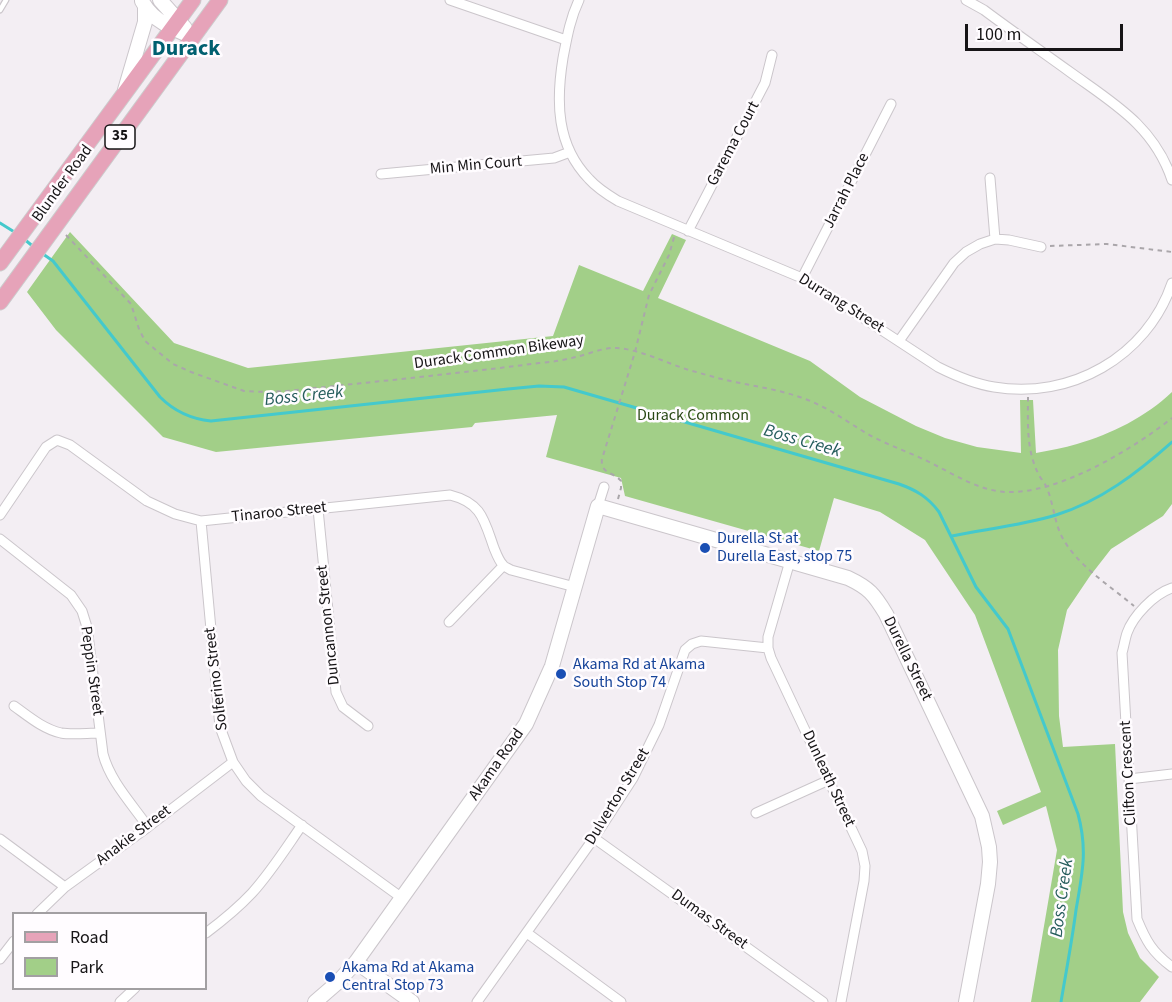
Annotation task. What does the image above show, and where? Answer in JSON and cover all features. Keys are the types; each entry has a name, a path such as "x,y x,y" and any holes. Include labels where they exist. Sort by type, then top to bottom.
{"main road":[{"name":"Blunder Road","path":"0,263 193,0"},
{"name":"Blunder Road","path":"0,302 220,0"}],"street":[{"path":"160,0 175,24"},
{"path":"450,0 566,40"},
{"name":"Durrang Street","path":"579,0 568,26 558,101 560,121 570,152 589,179 618,201 802,278 938,367 975,383 992,387 1028,390 1060,385 1079,379 1113,362 1141,336 1161,307 1172,283"},
{"path":"966,0 984,10 1126,112 1153,142 1163,157 1172,180"},
{"path":"143,3 159,20 175,24 194,37"},
{"path":"124,94 145,22 143,3"},
{"name":"Garema Court","path":"688,231 765,83 772,55"},
{"name":"Jarrah Place","path":"802,278 891,104"},
{"name":"Min Min Court","path":"381,174 554,158 570,152"},
{"path":"990,178 995,239"},
{"path":"899,341 954,263 966,252 995,239 1041,247"},
{"name":"Tinaroo Street","path":"0,515 46,447 57,441 70,445 147,501 175,514 201,521 450,495 464,499 482,516 503,566"},
{"name":"Akama Road","path":"315,1002 356,962 526,724 552,666 604,487"},
{"name":"Durella Street","path":"598,506 848,578 864,586 875,596 886,614 982,816 989,847 989,873 966,1002"},
{"name":"Duncannon Street","path":"318,509 336,692 343,707 368,726"},
{"name":"Solferino Street","path":"201,521 220,727 232,762 261,796 402,898"},
{"name":"Peppin Street","path":"0,539 71,595 82,611 87,627 106,766 148,827"},
{"path":"768,648 768,637 790,561"},
{"path":"449,622 503,566 575,587"},
{"name":"Clifton Crescent","path":"1172,588 1153,598 1141,611 1128,631 1122,653 1137,919 1146,940 1160,958 1172,967"},
{"name":"Dulverton Street","path":"477,1002 594,838 633,778 659,725 685,650 701,641 768,648"},
{"name":"Dunleath Street","path":"768,648 862,851 864,881 841,1002"},
{"path":"14,706 38,724 61,733 100,733"},
{"name":"Anakie Street","path":"39,912 64,887 148,827 232,762"},
{"path":"1129,779 1172,774"},
{"path":"756,813 829,780"},
{"path":"207,932 251,895 302,825"},
{"name":"Dumas Street","path":"594,838 824,1002"},
{"path":"0,839 64,887"},
{"path":"527,933 621,1002"},
{"path":"0,959 12,944"},
{"path":"356,962 411,1002"},
{"path":"120,1002 133,990"}],"lane":[{"path":"0,10 6,0"}],"path":[{"path":"618,499 621,481 604,471 601,466 649,295 669,255 677,226"},
{"name":"Durack Common Bikeway","path":"66,235 131,304 145,341 173,364 244,391 287,391 487,370 563,360 613,348 635,351 687,369 732,382 783,392 818,404 874,437 984,489 1018,492 1047,486 1079,474 1124,452 1172,418"},
{"path":"1041,247 1107,244 1172,252"},
{"path":"1028,390 1028,437 1031,454 1038,475 1047,486 1055,519 1062,536 1085,566 1141,611"}],"green space":[{"name":"Durack Common","path":"70,232 174,343 248,368 553,336 579,265 643,291 672,234 686,240 658,298 810,361 860,397 945,438 977,447 1021,453 1020,400 1033,400 1036,453 1057,449 1115,430 1151,409 1172,392 1172,504 1163,516 1111,549 1067,610 1058,650 1059,716 1063,747 1115,744 1123,912 1128,933 1140,958 1159,977 1140,1002 1031,1002 1057,850 1046,806 1003,825 997,811 1041,792 975,615 925,540 880,512 834,498 819,551 625,496 621,478 546,457 557,415 475,423 472,427 216,452 163,437 56,330 27,292"}],"waterway":[{"name":"Boss Creek","path":"0,223 16,233"},
{"name":"Boss Creek","path":"24,239 35,248"},
{"name":"Boss Creek","path":"43,254 53,261 160,397 177,411 197,419 211,421 539,386 564,387 899,484 921,495 939,512 976,587 1008,629 1078,814 1083,840 1083,862 1061,1002"},
{"path":"952,536 1031,522 1072,509 1118,485 1172,442"}],"place":[{"name":"Durella St at Durella East, stop 75","path":"705,548"},
{"name":"Akama Rd at Akama South Stop 74","path":"561,674"},
{"name":"Akama Rd at Akama Central Stop 73","path":"330,977"}],"district":[{"name":"Durack","path":"186,50"}]}
